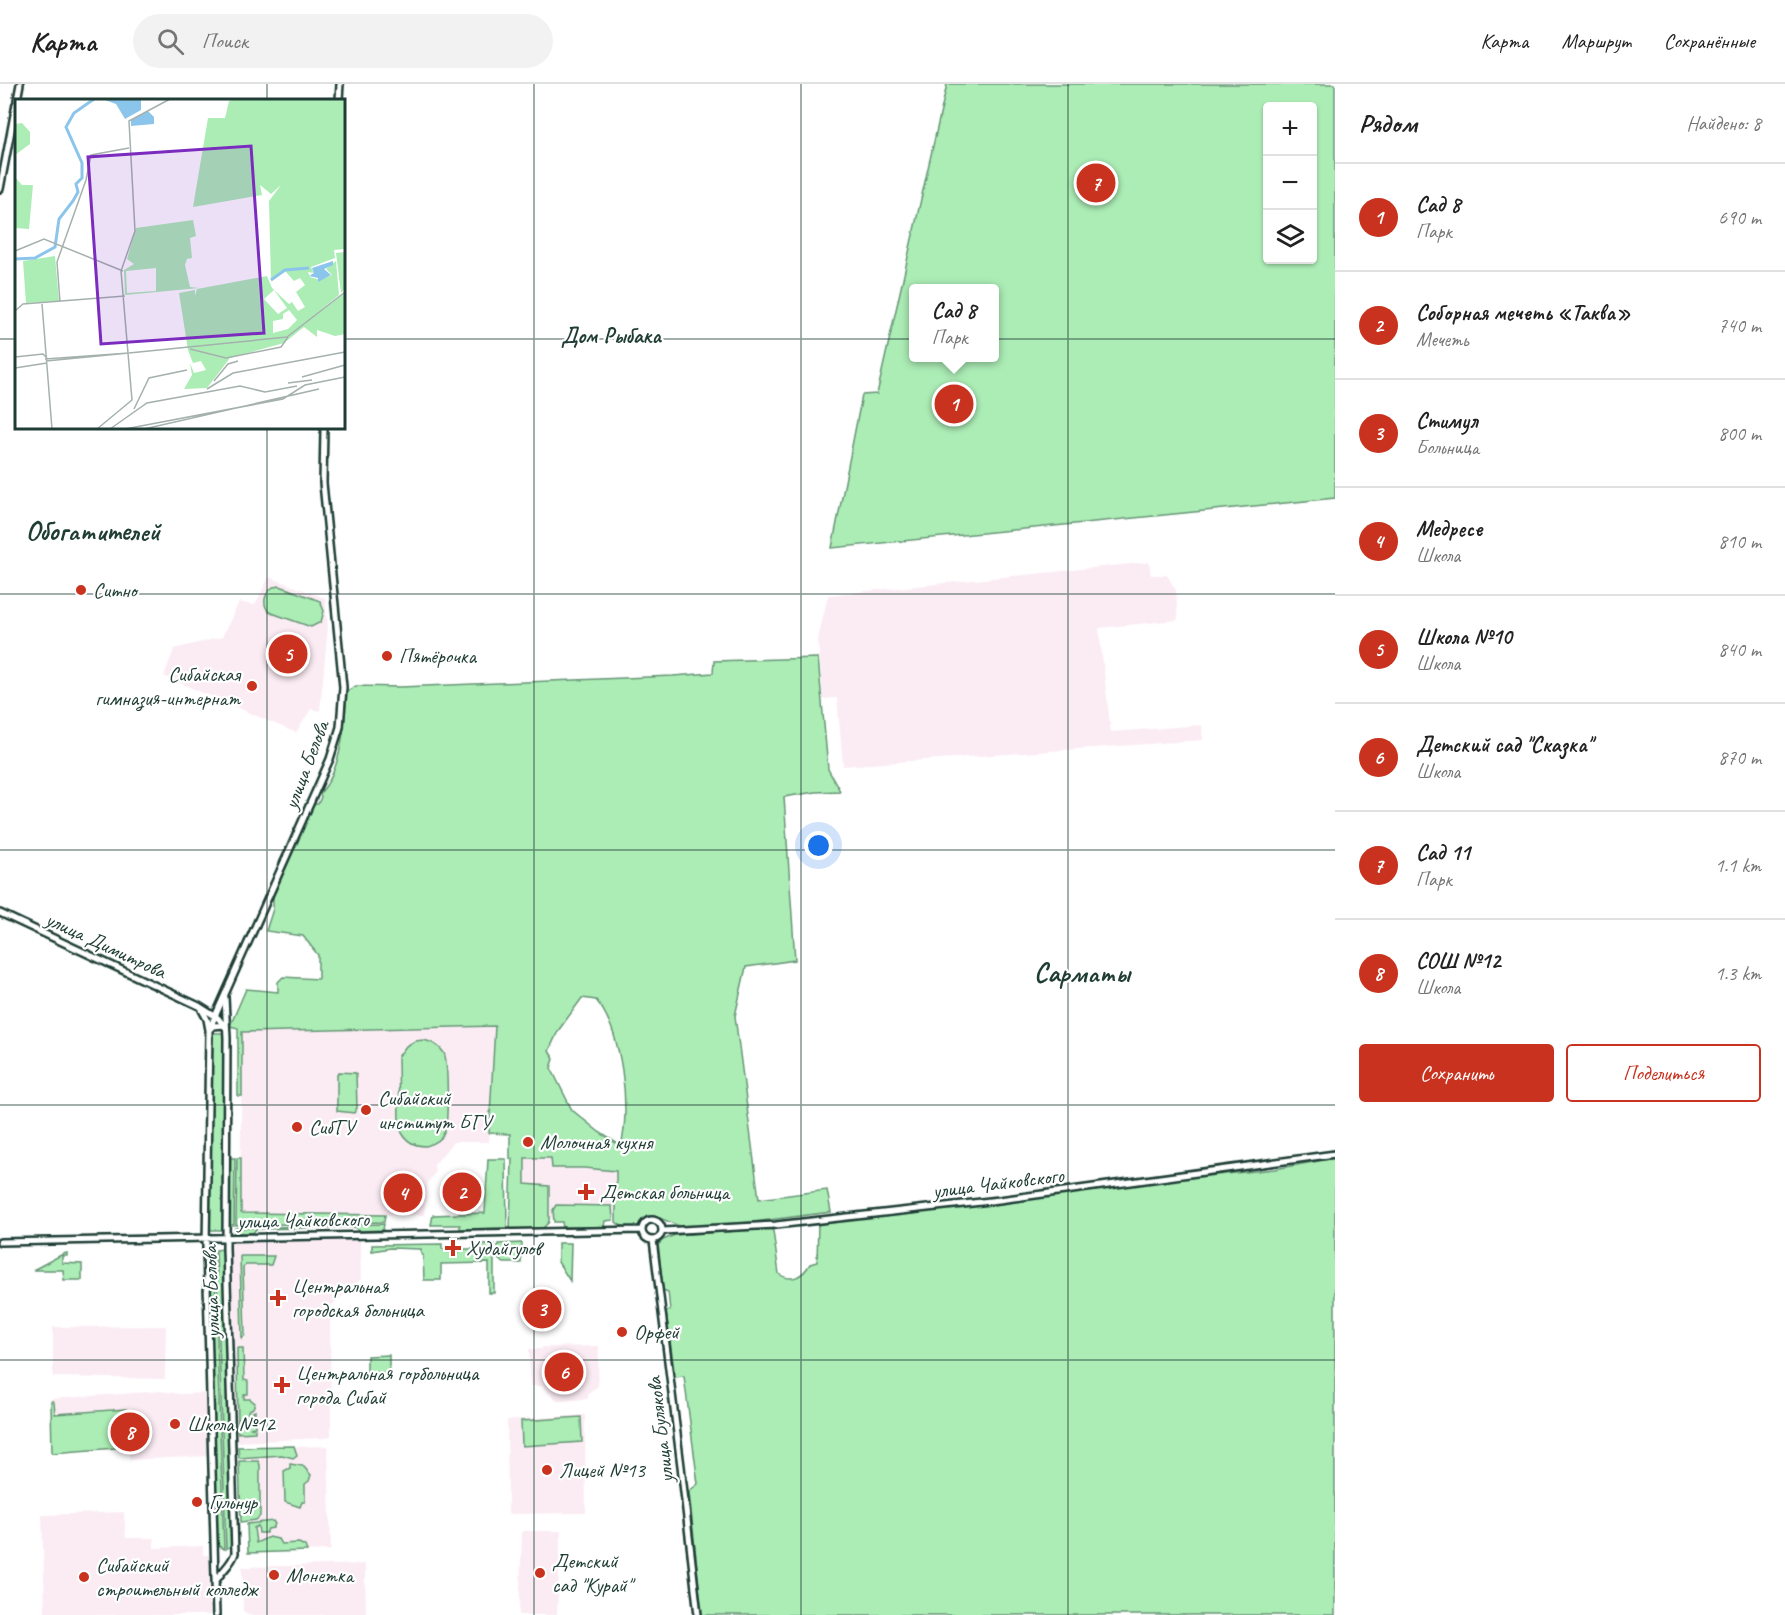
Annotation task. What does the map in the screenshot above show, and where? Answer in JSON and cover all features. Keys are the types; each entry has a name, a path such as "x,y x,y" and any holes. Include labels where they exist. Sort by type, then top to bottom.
{"main road":[{"path":"18,99 20,84"},
{"path":"339,99 340,84"},
{"path":"0,189 15,112"},
{"name":"улица Белова","path":"216,1615 206,1238 209,1030 330,759 340,727 343,687 323,483 324,429"},
{"name":"улица Димитрова","path":"0,913 198,1006 214,1015 226,1028"},
{"name":"улица Белова","path":"215,1585 234,1556 235,1535 226,1238 226,992"},
{"path":"198,1006 205,1014 209,1030 213,1026 226,1028"},
{"name":"улица Чайковского","path":"663,1231 776,1225 999,1200 1335,1154"},
{"path":"655,1220 659,1222 663,1231 660,1238 653,1240 643,1236 642,1230 645,1222 655,1220"},
{"name":"улица Чайковского","path":"0,1242 642,1230"},
{"name":"улица Булякова","path":"653,1240 698,1615"},
{"path":"214,1560 220,1565 229,1564"},
{"path":"215,1572 220,1565"}],"shaded area":[{"path":"1149,562 1151,575 1167,575 1176,590 1178,620 1099,628 1111,732 1202,725 1203,740 843,766 837,698 823,699 818,639 828,595"},
{"path":"269,577 325,598 328,627 320,711 311,709 296,733 164,676 174,649 222,637 239,602 255,605"},
{"name":"Сибайский институт БГУ","path":"495,1026 489,1142 453,1142 434,1165 435,1173 428,1182 424,1215 240,1213 242,1032"},
{"path":"624,1157 637,1217 512,1220 512,1159"},
{"name":"Центральная горбольница города Сибай","path":"360,1240 361,1279 330,1307 331,1436 235,1442 228,1257 230,1246 233,1242"},
{"path":"166,1326 165,1379 53,1377 53,1327"},
{"path":"599,1346 598,1386 588,1393 588,1399 558,1401 542,1386 530,1386 529,1349"},
{"path":"161,1391 179,1394 207,1393 209,1456 129,1460 129,1448 52,1453 50,1399"},
{"name":"Лицей №13","path":"585,1415 586,1513 508,1514 507,1420"},
{"path":"328,1446 331,1550 248,1553 245,1448"},
{"path":"124,1512 126,1538 154,1538 154,1548 203,1546 203,1555 209,1555 211,1615 45,1615 42,1515"},
{"name":"Детский сад \"Курай\"","path":"522,1531 561,1531 557,1615 519,1615"},
{"path":"365,1564 366,1615 246,1615 246,1612 243,1612 242,1567"}],"green space":[{"path":"947,84 1335,84 1335,498 832,548 862,395 877,394"},
{"path":"280,586 320,601 324,611 321,622 311,627 269,612 265,606 266,596 273,587"},
{"path":"818,658 828,769 840,791 784,797 795,960 746,967 735,1016 759,1199 827,1190 831,1212 753,1222 684,1227 657,1217 647,1216 641,1225 628,1227 616,1222 616,1171 552,1168 551,1158 525,1158 525,1184 549,1186 549,1222 543,1228 510,1229 512,1159 510,1159 510,1134 489,1133 495,1026 242,1032 242,1096 238,1096 238,1028 230,1026 246,989 278,992 278,982 283,977 318,979 318,955 303,936 266,931 273,909 273,894 314,804 318,804 320,793 327,784 338,759 347,691 356,686 400,687 713,673 714,661","holes":["582,998 596,1000 612,1031 622,1070 625,1112 621,1146 572,1110 551,1068 554,1059 549,1051 558,1031"]},
{"path":"211,1033 225,1033 223,1230 210,1230"},
{"path":"424,1040 435,1044 444,1053 447,1093 447,1118 444,1133 437,1142 426,1146 416,1145 408,1140 399,1124 398,1057 406,1046 415,1041"},
{"path":"339,1072 356,1073 357,1108 354,1113 337,1111 337,1074"},
{"path":"230,1158 235,1158 234,1225 228,1225"},
{"path":"237,1158 241,1158 241,1213 385,1215 384,1222 309,1224 308,1220 301,1220 301,1224 236,1225"},
{"path":"1335,1158 1335,1615 702,1615 689,1491 698,1484 684,1376 675,1377 666,1312 670,1310 668,1292 663,1290 658,1245 663,1240 675,1235 770,1229 773,1231 779,1274 793,1278 801,1275 810,1264 817,1262 818,1223 1275,1169"},
{"path":"488,1159 506,1159 507,1228 460,1229 460,1225 431,1225 433,1215 485,1213"},
{"path":"556,1205 612,1206 613,1220 605,1221 604,1227 563,1227 562,1222 554,1222 553,1210"},
{"path":"384,1224 383,1230 358,1231 356,1227 256,1229 253,1233 234,1233 235,1228"},
{"path":"522,1243 521,1263 504,1263 498,1259 498,1244"},
{"path":"558,1243 571,1243 570,1281 558,1262"},
{"path":"442,1244 442,1249 447,1249 447,1252 459,1252 460,1249 480,1249 480,1244 494,1244 494,1293 489,1293 489,1263 441,1264 441,1280 424,1280 421,1249 390,1248 372,1251 372,1245"},
{"path":"223,1249 233,1544 226,1549 216,1250"},
{"path":"208,1250 214,1250 224,1549 217,1545"},
{"path":"67,1253 67,1256 62,1256 62,1263 82,1264 82,1280 64,1280 63,1270 33,1270 63,1254"},
{"path":"240,1256 274,1256 271,1265 243,1267 245,1335 242,1338"},
{"path":"237,1348 243,1348 244,1380 248,1381 248,1394 244,1395 244,1399 250,1399 255,1403 248,1411 248,1421 251,1420 251,1413 255,1411 255,1427 250,1428 255,1429 255,1432 238,1433"},
{"path":"389,1355 389,1373 367,1372 367,1356"},
{"path":"52,1401 55,1414 126,1409 128,1447 52,1453"},
{"path":"581,1417 582,1442 522,1446 521,1421"},
{"path":"294,1446 297,1455 293,1458 282,1455 239,1458 238,1447"},
{"path":"239,1461 258,1461 260,1465 260,1516 256,1520 241,1522"},
{"path":"290,1464 303,1466 311,1475 305,1484 305,1502 302,1502 300,1507 285,1502 284,1471 290,1468"},
{"path":"273,1521 275,1524 273,1528 268,1529 266,1533 259,1533 258,1526 254,1528 256,1543 269,1537 278,1539 281,1544 299,1543 305,1546 307,1551 248,1553 247,1524"}],"place":[{"name":"Сад 11","path":"1096,183"},
{"name":"Сад 8","path":"954,404"},
{"name":"Ситно","path":"81,590"},
{"name":"Школа №10","path":"288,654"},
{"name":"Пятёрочка","path":"387,656"},
{"name":"Сибайская гимназия-интернат","path":"252,686"},
{"name":"Сибайский институт БГУ","path":"366,1110"},
{"name":"СибГУ","path":"297,1127"},
{"name":"Молочная кухня","path":"528,1142"},
{"name":"Соборная мечеть «Таква»","path":"462,1192"},
{"name":"Детская больница","path":"586,1192"},
{"name":"Медресе","path":"403,1193"},
{"name":"Худайгулов","path":"453,1248"},
{"name":"Центральная городская больница","path":"278,1298"},
{"name":"Стимул","path":"542,1309"},
{"name":"Орфей","path":"622,1332"},
{"name":"Детский сад \"Сказка\"","path":"564,1372"},
{"name":"Центральная горбольница города Сибай","path":"282,1385"},
{"name":"Школа №12","path":"175,1424"},
{"name":"СОШ №12","path":"130,1432"},
{"name":"Лицей №13","path":"547,1470"},
{"name":"Гульнур","path":"197,1502"},
{"name":"Детский сад \"Курай\"","path":"540,1573"},
{"name":"Монетка","path":"274,1575"},
{"name":"Сибайский строительный колледж","path":"84,1577"}],"district":[{"name":"Дом Рыбака","path":"611,336"},
{"name":"Обогатителей","path":"93,531"},
{"name":"Сарматы","path":"1082,973"}]}
